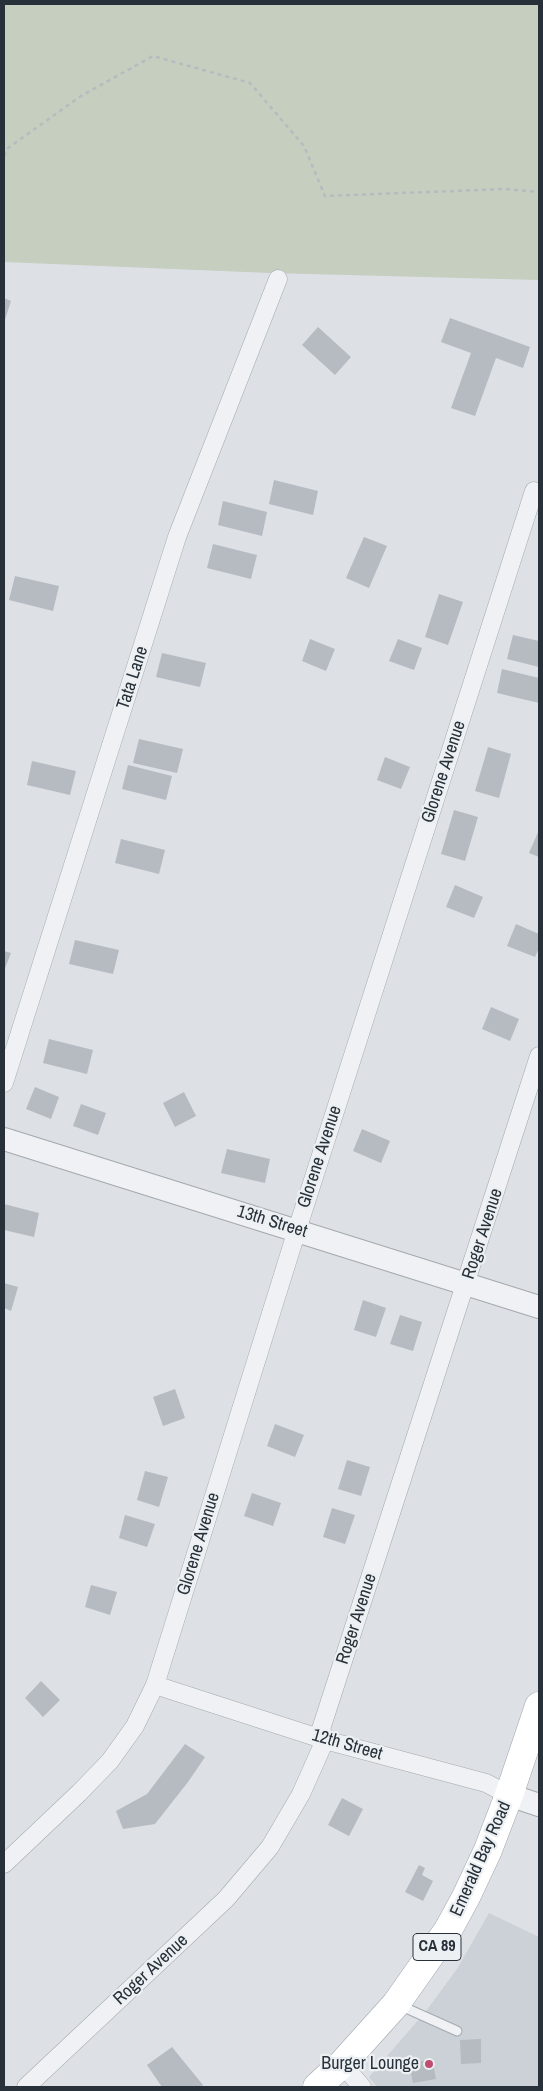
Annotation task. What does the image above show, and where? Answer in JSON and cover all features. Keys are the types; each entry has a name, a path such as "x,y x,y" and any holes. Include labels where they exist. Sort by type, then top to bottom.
{"main road":[{"name":"Emerald Bay Road","path":"317,2087 342,2064 396,2004 423,1969 462,1906 488,1850 510,1795 539,1706"}],"street":[{"name":"Tata Lane","path":"4,1083 177,537 278,279"},
{"name":"Glorene Avenue","path":"4,1864 110,1761 136,1726 155,1685 297,1230 537,492"},
{"name":"Roger Avenue","path":"26,2087 226,1899 270,1847 301,1794 325,1740 321,1729 539,1056"},
{"name":"13th Street","path":"4,1139 539,1307"},
{"name":"12th Street","path":"155,1685 325,1740 486,1783 510,1795 539,1805"},
{"path":"342,2064 362,2087"}],"lane":[{"path":"396,2004 457,2031"}],"path":[{"path":"4,156 8,148 81,96 153,56 250,83 304,146 325,196 504,189 539,192"}],"shaded area":[{"path":"489,1913 539,1937 539,2087 377,2087 369,2077 426,2011 457,1969"}],"green space":[{"path":"4,4 539,4 539,280 270,273 4,262"}],"building":[{"path":"4,298 11,301 4,323"},
{"path":"450,318 530,347 523,368 496,358 475,416 451,408 471,353 441,342"},
{"path":"318,327 351,357 335,375 302,345"},
{"path":"274,480 318,491 313,515 269,504"},
{"path":"223,501 267,512 262,536 218,525"},
{"path":"364,537 387,546 369,588 346,578"},
{"path":"213,544 257,555 251,579 207,568"},
{"path":"15,576 59,586 53,611 9,600"},
{"path":"439,594 463,602 448,645 425,637"},
{"path":"513,635 539,641 539,667 507,659"},
{"path":"310,639 335,649 326,671 302,661"},
{"path":"398,639 422,648 414,670 389,661"},
{"path":"162,653 206,663 200,687 156,677"},
{"path":"502,669 539,678 539,703 497,693"},
{"path":"139,739 183,749 177,773 133,763"},
{"path":"488,747 511,754 499,798 475,791"},
{"path":"385,757 410,767 401,789 377,780"},
{"path":"32,761 76,771 70,795 27,785"},
{"path":"128,765 172,776 166,800 122,789"},
{"path":"454,810 478,817 465,861 441,854"},
{"path":"539,830 539,857 529,853"},
{"path":"121,839 165,850 159,874 115,863"},
{"path":"455,885 483,897 474,918 446,907"},
{"path":"516,924 539,934 539,948 535,957 507,946"},
{"path":"75,940 119,950 113,974 69,964"},
{"path":"4,951 11,953 4,971"},
{"path":"491,1007 519,1019 510,1041 482,1029"},
{"path":"49,1039 93,1050 87,1074 43,1063"},
{"path":"35,1087 59,1097 51,1119 26,1109"},
{"path":"184,1092 196,1116 175,1127 163,1103"},
{"path":"81,1104 106,1113 98,1135 73,1126"},
{"path":"362,1129 390,1141 381,1163 353,1151"},
{"path":"227,1149 270,1159 265,1183 221,1173"},
{"path":"4,1204 39,1213 34,1237 4,1230"},
{"path":"4,1283 18,1287 11,1311 4,1308"},
{"path":"363,1300 386,1308 376,1337 354,1330"},
{"path":"400,1315 422,1322 413,1351 390,1344"},
{"path":"175,1389 185,1418 163,1426 153,1397"},
{"path":"275,1424 304,1435 295,1457 267,1446"},
{"path":"347,1460 370,1467 361,1496 338,1489"},
{"path":"145,1471 168,1477 159,1507 137,1500"},
{"path":"252,1493 281,1503 273,1526 244,1516"},
{"path":"332,1508 355,1515 345,1544 323,1537"},
{"path":"125,1515 155,1524 147,1547 119,1538"},
{"path":"91,1585 117,1592 110,1615 85,1607"},
{"path":"41,1681 60,1700 43,1717 25,1698"},
{"path":"185,1744 205,1757 188,1782 155,1824 123,1829 116,1811 147,1794"},
{"path":"342,1798 363,1809 349,1836 328,1825"},
{"path":"419,1865 425,1868 422,1875 433,1881 423,1901 405,1892"},
{"path":"481,2039 481,2063 461,2064 460,2040"},
{"path":"172,2047 203,2085 200,2087 162,2087 147,2065"},
{"path":"432,2059 436,2079 413,2083 409,2064"}],"place":[{"name":"Burger Lounge","path":"429,2064"}]}
